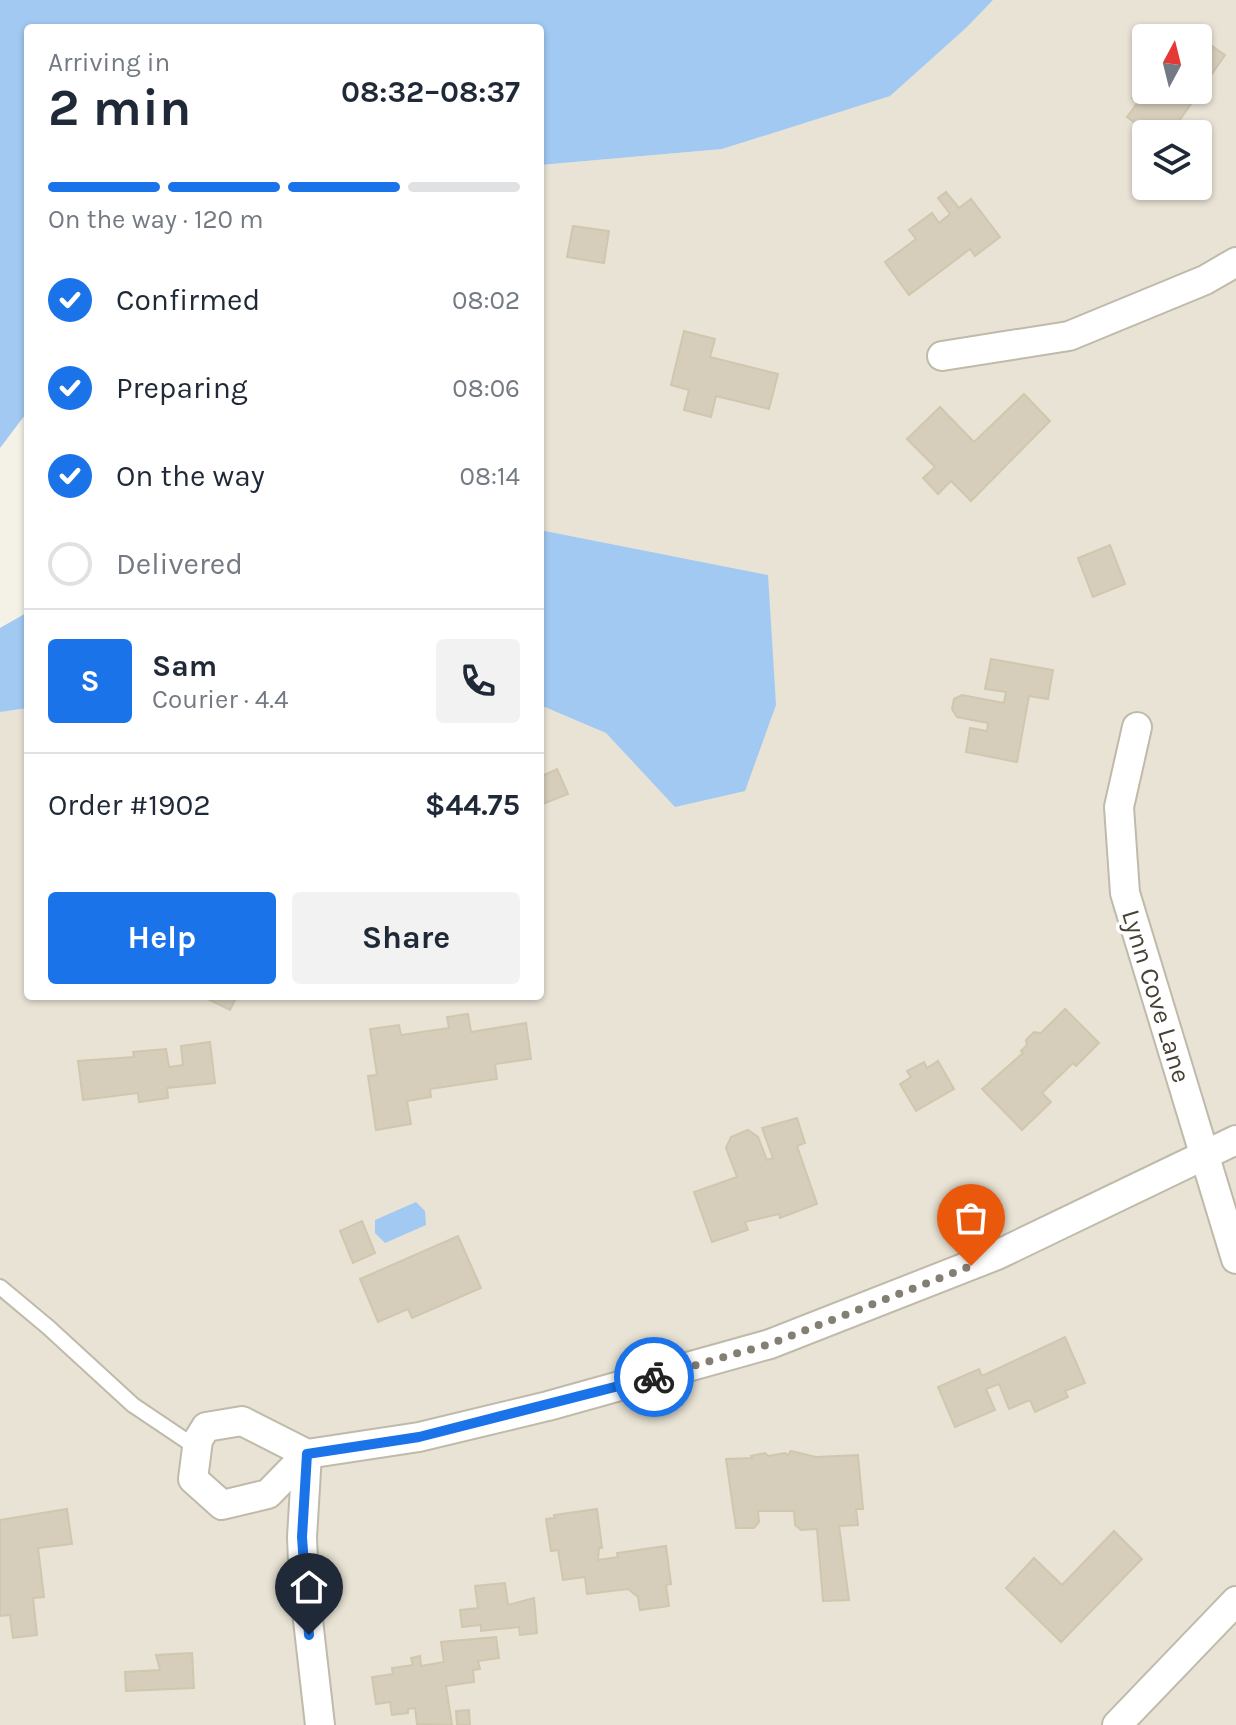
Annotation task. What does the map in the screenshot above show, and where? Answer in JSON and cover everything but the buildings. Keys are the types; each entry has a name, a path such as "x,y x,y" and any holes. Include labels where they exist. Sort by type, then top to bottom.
{"street":[{"path":"942,356 1069,336 1205,280 1236,262"},
{"name":"Lynn Cove Lane","path":"1137,727 1119,807 1125,893 1236,1259"},
{"path":"307,1454 268,1494 222,1505 193,1479 198,1440 206,1427 242,1421 307,1454 419,1437 576,1398 770,1344 997,1255 1236,1140"},
{"path":"307,1454 302,1537 304,1585 320,1725"},
{"path":"1117,1725 1236,1601"}],"lane":[{"path":"0,1287 133,1405 197,1448"}],"shaded area":[{"path":"993,0 1236,0 1236,1725 0,1725 0,712 24,709 24,1000 544,1000 544,707 606,733 676,807 768,575 544,531 544,165 722,149 889,96"}],"water":[{"path":"0,0 993,0 890,96 722,149 544,165 544,24 24,24 24,416 0,448"},
{"path":"544,531 768,575 776,705 745,791 675,807 606,733 544,707"},
{"path":"24,614 24,709 0,712 0,628"},
{"path":"416,1202 425,1211 426,1225 385,1243 375,1233 375,1220"}],"way so far":[{"path":"654,1377 770,1344 971,1266"}],"route":[{"path":"309,1635 302,1537 307,1454 419,1437 654,1377"}]}
